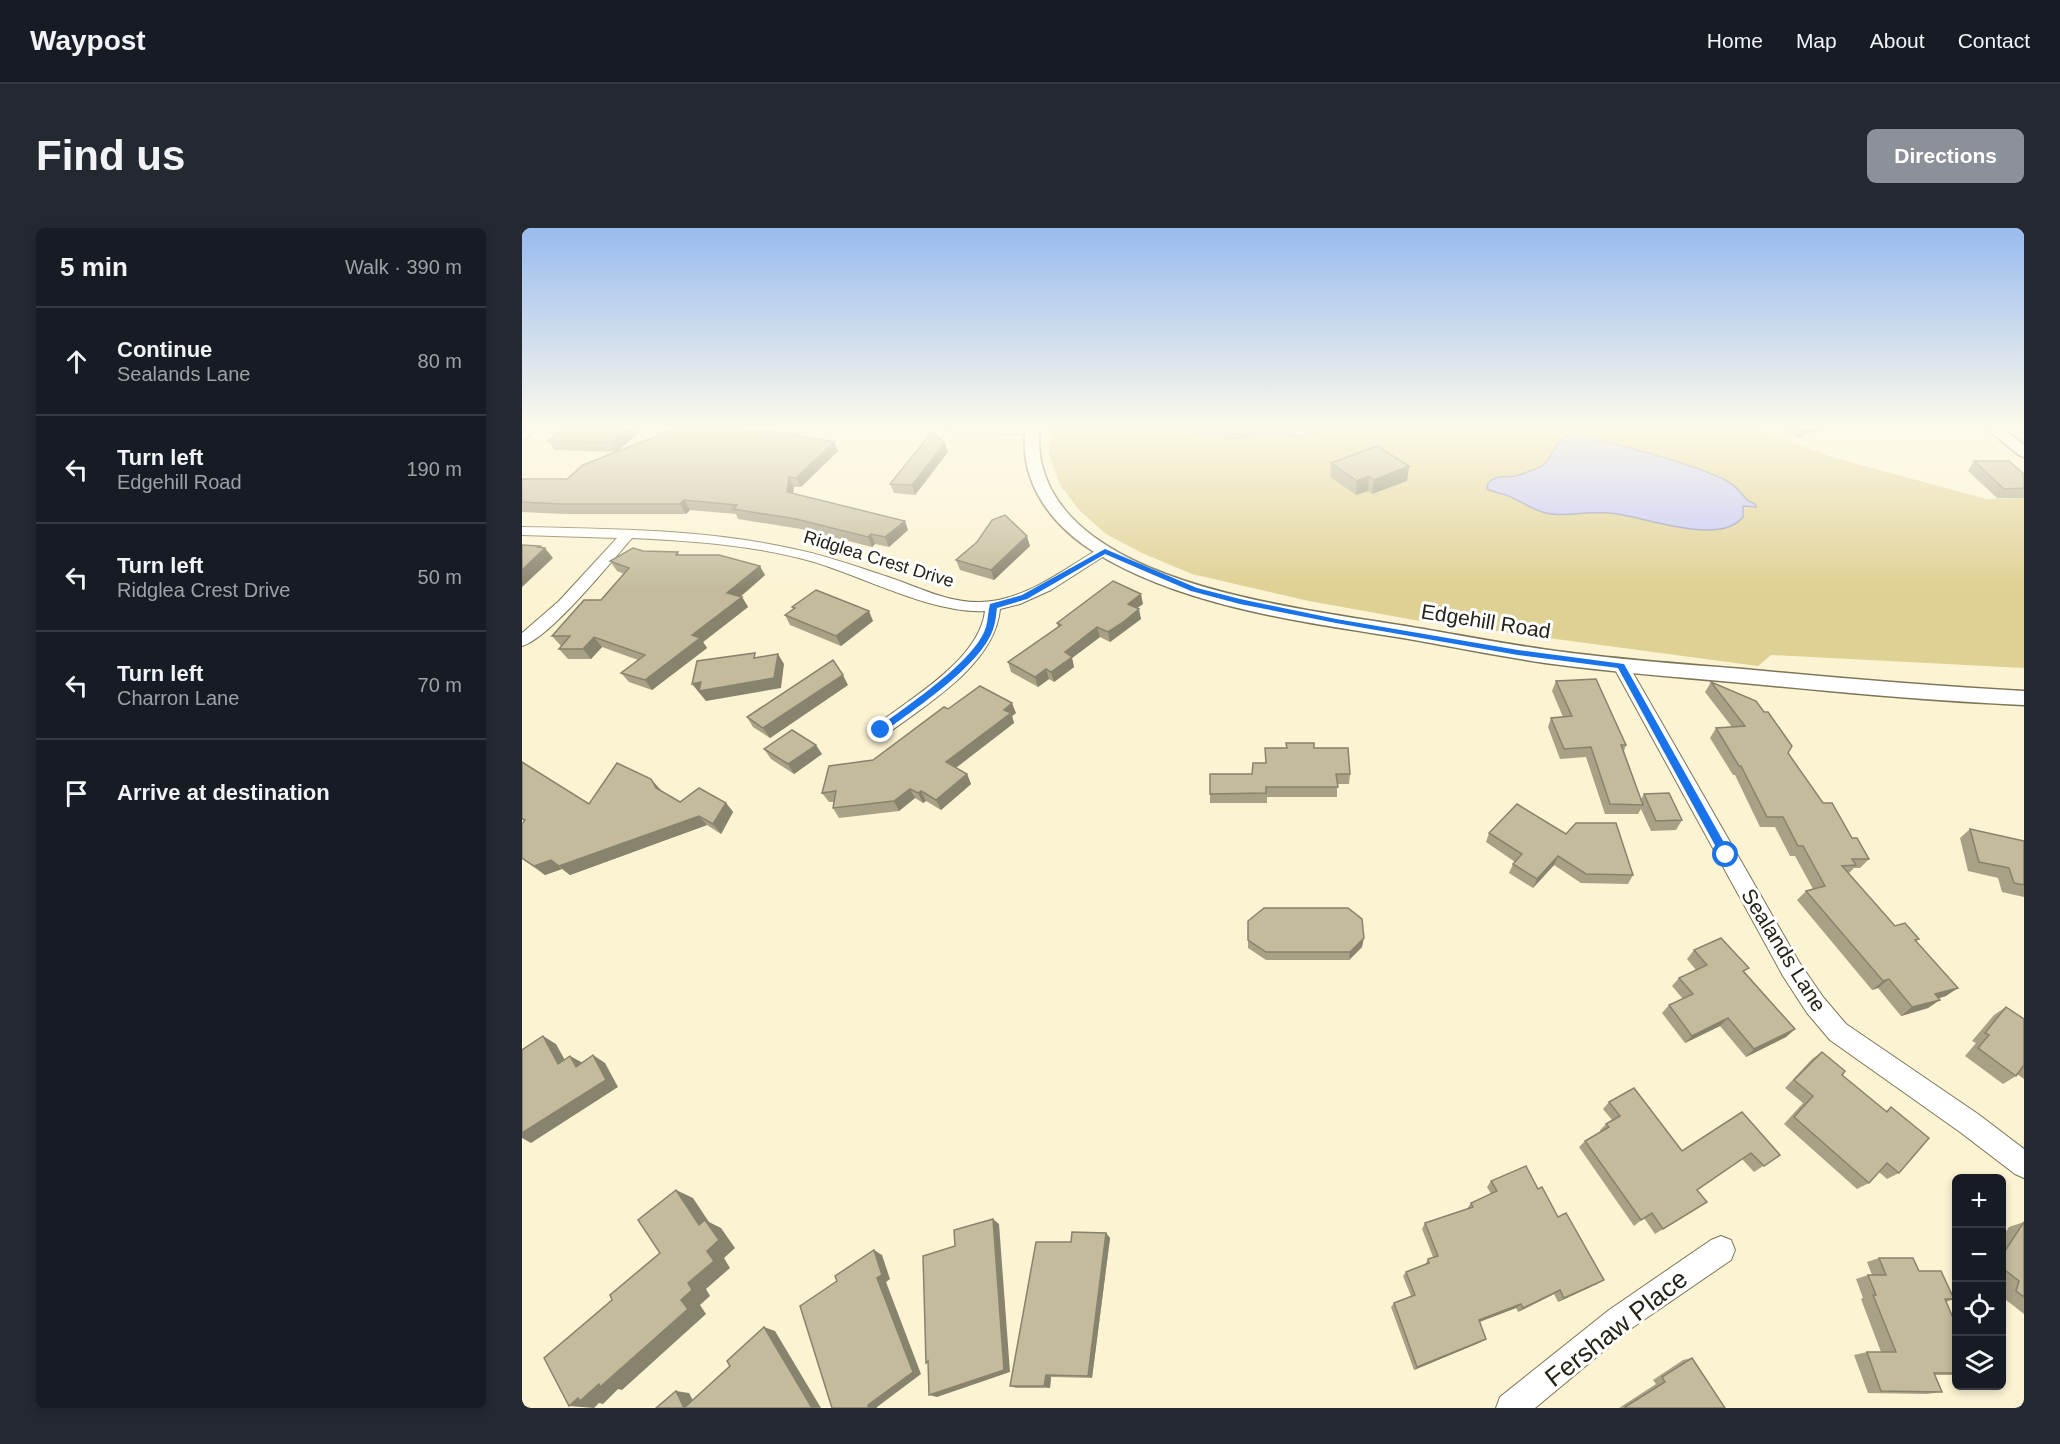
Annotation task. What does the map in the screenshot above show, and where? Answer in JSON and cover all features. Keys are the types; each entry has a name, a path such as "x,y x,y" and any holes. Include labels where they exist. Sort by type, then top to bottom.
{"street":[{"name":"Edgehill Road","path":"1039,481 1062,518 1083,538 1105,551 1194,589 1240,602 1518,652 1621,666 1924,693 2024,698"},
{"name":"Ridglea Crest Drive","path":"522,531 693,537 794,553 852,569 939,602 980,607 993,606 1025,597 1105,551"},
{"path":"522,641 537,630 572,596 628,534"},
{"path":"881,730 961,667 976,650 990,628 993,606"},
{"name":"Sealands Lane","path":"1621,666 1791,969 1815,1005 1838,1032 1969,1123 2024,1165"},
{"name":"Fershaw Place","path":"1511,1408 1540,1399 1619,1320 1721,1250"}],"shaded area":[{"path":"1059,481 1920,481 1986,499 2024,498 2024,668 1771,655 1758,666 1420,621 1309,601 1192,574 1142,553 1106,534 1079,510"}],"water":[{"path":"1491,481 1726,481 1756,507 1743,506 1743,517 1732,526 1699,530 1610,513 1562,515 1546,513 1487,489"}],"building":[{"path":"522,481 788,481 787,492 905,521 885,537 871,534 868,537 796,519 733,509 737,505 684,500 680,504 522,502"},
{"path":"892,481 915,481 912,485 890,484"},
{"path":"1996,481 2024,481 2024,488 2004,489"},
{"path":"1005,515 1027,536 991,570 956,560 977,542 992,520"},
{"path":"522,545 545,548 522,570"},
{"path":"633,548 643,551 678,552 676,555 719,555 760,566 727,593 742,597 692,635 700,638 645,680 621,673 645,655 594,637 583,649 559,649 570,636 552,636 584,600 601,600 629,568 610,561"},
{"path":"1113,581 1141,594 1128,604 1139,609 1122,623 1108,632 1097,627 1065,652 1072,657 1051,672 1046,669 1035,677 1008,662 1061,625 1057,623"},
{"path":"816,590 869,611 836,636 785,615 795,608 792,607"},
{"path":"755,653 754,658 778,654 774,678 699,691 701,682 692,684 697,661"},
{"path":"833,660 843,675 763,728 747,717"},
{"path":"1596,679 1626,745 1621,745 1643,805 1610,804 1591,747 1564,749 1551,718 1572,716 1556,681"},
{"path":"1711,682 1756,701 1764,712 1768,712 1792,746 1788,753 1823,803 1832,803 1852,838 1857,838 1869,859 1852,859 1856,865 1842,866 1895,926 1905,923 1919,939 1915,940 1958,988 1935,994 1940,1000 1912,1007 1889,979 1883,981 1806,891 1825,886 1803,846 1798,846 1783,817 1767,817 1741,766 1716,728 1745,726"},
{"path":"980,686 1012,703 1004,710 1011,713 946,762 967,774 936,800 921,791 918,793 910,789 894,801 833,808 836,791 822,793 829,766 873,760 944,707 948,709"},
{"path":"792,730 816,745 788,764 764,749"},
{"path":"1286,743 1314,743 1314,748 1348,748 1350,774 1336,774 1338,787 1266,787 1266,793 1210,794 1210,774 1252,774 1253,763 1266,763 1265,748 1287,748"},
{"path":"522,762 589,804 617,763 651,779 656,788 680,802 699,788 726,803 713,824 699,816 559,866 551,860 534,866 522,858 522,824 525,820 522,818"},
{"path":"1669,793 1682,820 1656,821 1644,794"},
{"path":"1517,804 1566,834 1576,823 1616,823 1633,875 1586,874 1558,856 1537,879 1513,864 1522,854 1489,833"},
{"path":"1970,829 2024,841 2024,885 2014,883 2009,868 1979,862"},
{"path":"1264,908 1348,908 1362,919 1364,938 1350,952 1266,952 1248,940 1248,921"},
{"path":"1721,938 1749,968 1743,971 1795,1029 1754,1049 1728,1018 1692,1036 1669,1005 1693,994 1679,978 1707,965 1694,950"},
{"path":"2006,1007 2024,1019 2024,1065 2016,1076 1978,1048 1989,1035 1985,1033"},
{"path":"543,1036 558,1064 570,1056 576,1067 593,1055 606,1080 522,1133 522,1050"},
{"path":"1822,1052 1845,1071 1842,1075 1887,1112 1891,1107 1929,1138 1899,1173 1887,1163 1869,1183 1794,1117 1813,1096 1794,1080"},
{"path":"1634,1088 1682,1151 1742,1112 1780,1155 1764,1166 1751,1153 1697,1190 1707,1202 1663,1229 1652,1213 1641,1220 1585,1141 1609,1127 1606,1124 1620,1116 1609,1102"},
{"path":"1526,1166 1538,1189 1542,1187 1558,1217 1566,1213 1604,1280 1564,1298 1560,1290 1523,1308 1521,1304 1479,1320 1486,1339 1417,1367 1394,1303 1415,1295 1406,1272 1429,1263 1428,1259 1438,1256 1425,1223 1473,1207 1471,1203 1497,1191 1491,1181"},
{"path":"676,1190 699,1225 705,1220 719,1240 707,1251 714,1261 688,1283 692,1290 681,1300 688,1309 600,1387 599,1384 580,1401 578,1398 569,1406 544,1358 612,1300 610,1295 660,1253 638,1220"},
{"path":"993,1219 1004,1370 929,1395 923,1256 955,1246 954,1230"},
{"path":"2024,1222 2024,1297 2016,1291 2019,1281 2006,1271 2006,1249"},
{"path":"1072,1232 1106,1233 1088,1376 1046,1375 1044,1386 1010,1386 1036,1242 1071,1242"},
{"path":"874,1250 882,1275 877,1278 913,1372 868,1405 869,1408 832,1408 800,1306 837,1281 835,1276"},
{"path":"1879,1258 1913,1258 1919,1271 1941,1271 1952,1295 1952,1299 1945,1299 1952,1316 1952,1373 1934,1373 1942,1392 1881,1391 1867,1352 1896,1352 1873,1295 1876,1295 1868,1275 1886,1275"},
{"path":"764,1327 812,1408 684,1408 730,1366 727,1361"},
{"path":"1692,1358 1725,1408 1625,1407 1665,1382 1662,1377"},
{"path":"676,1391 684,1408 656,1408"}],"route":[{"path":"881,730 961,667 976,650 990,628 993,606 1025,597 1105,551 1156,575 1240,602 1518,652 1621,666 1726,855"}]}
